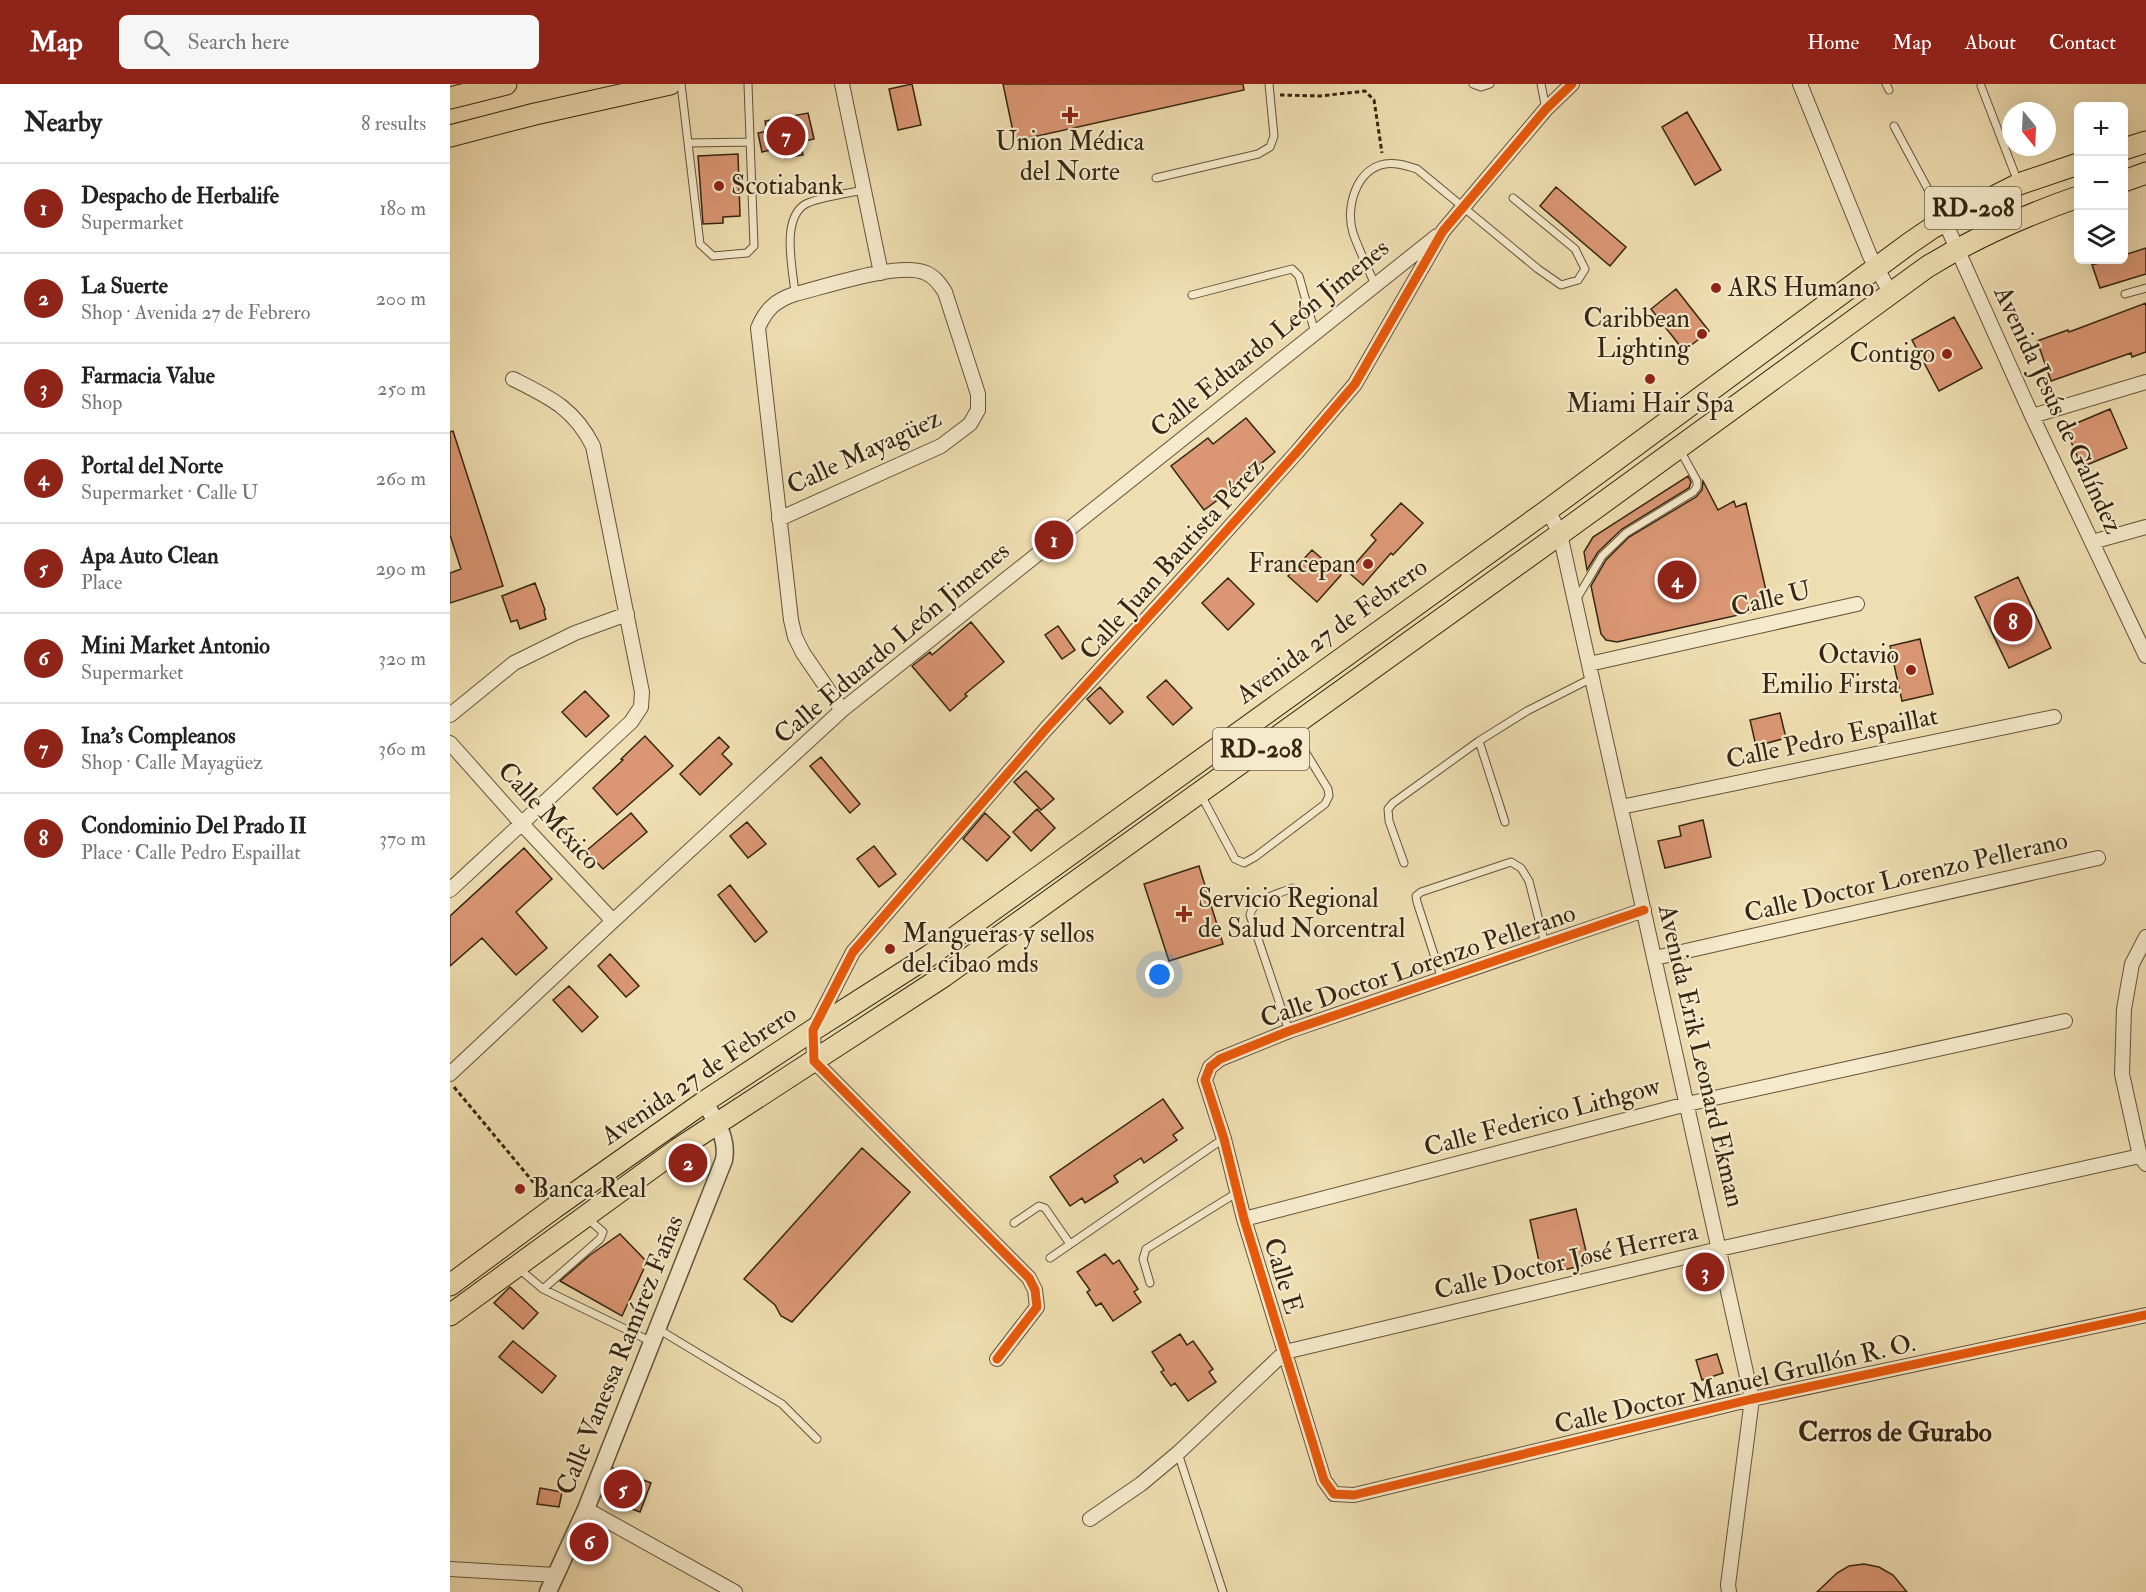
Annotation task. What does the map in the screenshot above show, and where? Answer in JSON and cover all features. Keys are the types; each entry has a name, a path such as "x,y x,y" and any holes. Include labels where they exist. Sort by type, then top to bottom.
{"main road":[{"path":"450,98 506,84"},
{"path":"450,136 535,114 670,84"},
{"path":"2128,148 2146,142"},
{"name":"Avenida 27 de Febrero","path":"450,1285 704,1102 929,956 1548,510 1875,267 1932,228 2019,184 2074,166"},
{"path":"2128,180 2146,173"},
{"name":"Avenida 27 de Febrero","path":"450,1315 678,1149 944,976 1560,534 1890,292 1958,249 2040,210 2074,199"}],"street":[{"path":"842,84 881,273"},
{"name":"Calle Juan Bautista Pérez","path":"814,1060 813,1030 854,952 1046,729 1250,505 1354,384 1443,231 1546,109 1572,84"},
{"path":"1800,84 1875,267 1890,292"},
{"name":"Avenida Jesús de Galíndez","path":"1945,222 2032,416 2146,656"},
{"name":"Calle Eduardo León Jimenes","path":"450,1074 842,710 1443,231"},
{"name":"Calle Mayagüez","path":"779,519 941,446 970,424 978,410 978,394 945,292 937,279 912,269 881,273 795,294 782,298 771,306 758,328 779,519 791,620 795,637 803,653 842,710"},
{"path":"450,890 631,722 641,707 642,692 593,446 585,430 574,417 551,398 513,379"},
{"path":"2032,416 2146,382"},
{"name":"Avenida Erik Leonard Ekman","path":"1548,510 1560,534 1752,1399 1728,1585 1729,1592"},
{"path":"2092,542 2146,527"},
{"name":"Calle U","path":"1591,671 1857,603"},
{"path":"450,715 514,663 574,633 627,614"},
{"name":"Calle Pedro Espaillat","path":"1621,807 2054,717"},
{"name":"Calle México","path":"450,743 613,921"},
{"name":"Calle Doctor Lorenzo Pellerano","path":"1654,958 2098,858"},
{"name":"Calle Doctor Lorenzo Pellerano","path":"1210,1067 1220,1059 1289,1031 1644,910"},
{"path":"2143,1160 2122,1074 2122,1063 2124,1009 2132,964 2146,937"},
{"name":"Calle Federico Lithgow","path":"1244,1219 1687,1104 2065,1021"},
{"path":"814,1060 1029,1278 1035,1290 1037,1307 997,1359"},
{"name":"Calle E","path":"1210,1067 1205,1080 1224,1139 1244,1219 1324,1480 1334,1494"},
{"name":"Calle Vanessa Ramírez Fañas","path":"548,1592 586,1509 724,1160 726,1150 719,1123 704,1102"},
{"name":"Calle Doctor José Herrera","path":"1285,1352 1719,1249 2143,1160"},
{"name":"Calle Doctor Manuel Grullón R. O.","path":"1334,1494 1354,1495 1752,1399 2146,1315"},
{"path":"1090,1519 1141,1484 1178,1453 1285,1352"},
{"path":"586,1509 735,1592"},
{"path":"450,1569 555,1575"}],"lane":[{"path":"681,84 700,244 713,256 747,253 754,246 748,84"},
{"path":"1156,178 1258,154 1270,147 1274,136 1272,95 1269,84"},
{"path":"1473,84 1481,87 1490,84"},
{"path":"1541,84 1546,109"},
{"path":"1981,86 2019,184"},
{"path":"1894,126 1945,222"},
{"path":"688,143 750,142"},
{"path":"1375,285 1352,231 1351,202 1357,187 1368,172 1383,164 1395,163 1418,169 1538,269 1561,285 1578,280 1585,269 1575,249 1513,198"},
{"path":"795,294 790,230 795,213 806,204 864,190"},
{"path":"1192,295 1292,268 1299,276 1315,333"},
{"path":"2125,294 2146,288"},
{"path":"1575,602 1602,556 1626,534 1693,492 1697,487 1697,481 1678,447"},
{"path":"1404,863 1389,821 1388,809 1393,803 1479,741 1591,671"},
{"path":"1200,793 1235,859 1244,863 1255,857 1325,804 1329,796 1328,789 1290,727"},
{"path":"1479,741 1505,822"},
{"path":"1442,979 1417,902 1416,896 1421,892 1510,862 1521,868 1529,881 1545,944"},
{"path":"1289,1031 1250,915 1252,908 1260,902 1292,888"},
{"path":"1050,1258 1224,1139"},
{"path":"1150,1283 1143,1259 1146,1250 1238,1192"},
{"path":"1014,1223 1038,1206 1045,1208 1070,1244"},
{"path":"543,1289 600,1239 603,1232 586,1216"},
{"path":"516,1267 543,1289 655,1336 782,1404 817,1439"},
{"path":"1178,1453 1223,1592"}],"path":[{"path":"1272,95 1320,96 1361,90 1369,93 1374,100 1383,164"},
{"path":"450,1083 554,1208"}],"building":[{"path":"912,84 921,125 898,130 889,89"},
{"name":"Union Médica del Norte","path":"1003,84 1243,84 1244,90 1015,141"},
{"path":"1687,112 1721,170 1695,185 1662,127"},
{"path":"808,113 814,139 800,142 803,155 785,158 783,147 762,152 758,133 767,131 765,121"},
{"name":"Scotiabank","path":"738,154 740,216 723,217 723,223 703,224 698,156"},
{"path":"1556,187 1626,247 1610,266 1540,206"},
{"path":"2146,248 2146,274 2100,288 2092,265 2128,264 2128,254"},
{"path":"1676,289 1709,331 1684,351 1651,309"},
{"path":"2146,303 2146,352 2132,357 2131,353 2051,381 2037,341 2068,330 2069,332"},
{"name":"Contigo","path":"1954,317 1982,368 1939,391 1912,340"},
{"path":"2110,409 2127,448 2082,467 2065,428"},
{"path":"1246,418 1275,452 1241,480 1242,482 1204,510 1171,466 1208,438 1213,444"},
{"path":"453,431 503,586 450,603 450,573 461,569 450,535 450,432"},
{"path":"1688,476 1691,482 1689,488 1622,529 1598,552 1587,570 1584,552 1593,537"},
{"path":"1703,481 1718,510 1734,501 1736,507 1746,503 1770,608 1617,642 1606,640 1601,634 1591,586 1606,560 1629,537 1696,497 1702,490"},
{"path":"1401,503 1423,523 1393,555 1391,553 1363,585 1348,572 1376,540 1371,535"},
{"path":"1312,550 1341,575 1317,602 1288,576"},
{"path":"2018,577 2051,648 2009,668 1975,597"},
{"path":"1228,578 1254,604 1228,630 1202,603"},
{"path":"535,583 546,619 520,629 517,620 511,622 502,596"},
{"path":"971,622 1004,662 965,694 967,696 950,711 912,666 930,652 932,655"},
{"path":"1058,626 1075,650 1062,659 1045,635"},
{"name":"Octavio Emilio Firsta","path":"1920,639 1933,694 1902,701 1890,646"},
{"path":"1166,680 1192,708 1173,725 1147,697"},
{"path":"1100,687 1123,712 1110,724 1087,699"},
{"path":"585,691 609,716 586,737 562,712"},
{"path":"1780,713 1786,738 1756,746 1750,720"},
{"path":"645,736 673,766 617,815 593,788"},
{"path":"719,737 729,747 722,754 732,764 700,795 680,774"},
{"path":"821,757 860,804 850,813 810,766"},
{"path":"1026,771 1054,799 1041,810 1014,782"},
{"path":"1037,809 1055,828 1031,851 1013,832"},
{"path":"631,813 647,832 603,869 586,851"},
{"path":"985,813 1010,837 987,861 963,839"},
{"path":"1703,820 1711,857 1665,868 1658,841 1681,836 1679,826"},
{"path":"747,822 766,844 748,858 730,836"},
{"path":"874,846 896,874 879,887 857,859"},
{"path":"524,848 552,879 516,912 547,948 516,975 482,938 450,966 450,916"},
{"name":"Servicio Regional de Salud Norcentral","path":"1199,866 1223,944 1169,961 1144,884"},
{"path":"730,885 767,932 755,942 718,895"},
{"path":"610,954 639,986 626,997 598,966"},
{"path":"569,986 598,1017 582,1032 553,1000"},
{"path":"1163,1099 1183,1128 1173,1135 1177,1140 1144,1163 1141,1158 1114,1176 1118,1182 1085,1203 1082,1198 1070,1206 1050,1177"},
{"path":"862,1148 910,1192 792,1322 781,1316 775,1305 744,1279"},
{"path":"700,1150 689,1169 676,1181 668,1172"},
{"path":"1576,1209 1589,1264 1542,1275 1530,1220"},
{"path":"620,1234 647,1262 622,1316 560,1281 590,1255"},
{"path":"1105,1254 1113,1264 1119,1260 1138,1289 1134,1292 1141,1302 1113,1321 1101,1303 1096,1306 1087,1292 1090,1290 1077,1272"},
{"path":"510,1287 538,1313 523,1329 494,1303"},
{"path":"1180,1334 1187,1345 1193,1341 1213,1369 1209,1372 1216,1382 1188,1401 1175,1383 1171,1386 1161,1372 1164,1370 1152,1352"},
{"path":"513,1341 556,1376 542,1393 499,1357"},
{"path":"1717,1354 1723,1373 1702,1380 1696,1360"},
{"path":"613,1468 651,1483 640,1512 602,1497"},
{"path":"540,1488 562,1492 559,1507 537,1504"},
{"path":"1864,1564 1879,1567 1893,1575 1907,1592 1817,1592 1837,1573 1849,1566"}],"cycle path":[{"path":"997,1359 1037,1307 1035,1290 1029,1278 814,1061 813,1030 853,952 1046,729 1297,452 1355,384 1443,231 1546,109 1572,84"},
{"path":"1644,910 1289,1031 1220,1059 1210,1067 1205,1080 1224,1139 1244,1219 1324,1480 1334,1494 1354,1495 1752,1399 2146,1315"}],"place":[{"name":"Union Médica del Norte","path":"1070,115"},
{"name":"Ina's Compleanos","path":"786,136"},
{"name":"Scotiabank","path":"719,186"},
{"name":"ARS Humano","path":"1716,288"},
{"name":"Caribbean Lighting","path":"1702,334"},
{"name":"Contigo","path":"1947,354"},
{"name":"Miami Hair Spa","path":"1650,379"},
{"name":"Despacho de Herbalife","path":"1054,540"},
{"name":"Francepan","path":"1368,564"},
{"name":"Portal del Norte","path":"1677,580"},
{"name":"Condominio Del Prado II","path":"2013,622"},
{"name":"Octavio Emilio Firsta","path":"1911,670"},
{"name":"Servicio Regional de Salud Norcentral","path":"1184,914"},
{"name":"Mangueras y sellos del cibao mds","path":"890,949"},
{"name":"La Suerte","path":"688,1163"},
{"name":"Banca Real","path":"520,1189"},
{"name":"Farmacia Value","path":"1705,1272"},
{"name":"Apa Auto Clean","path":"623,1489"},
{"name":"Mini Market Antonio","path":"589,1542"}],"district":[{"name":"Cerros de Gurabo","path":"1895,1432"}]}
